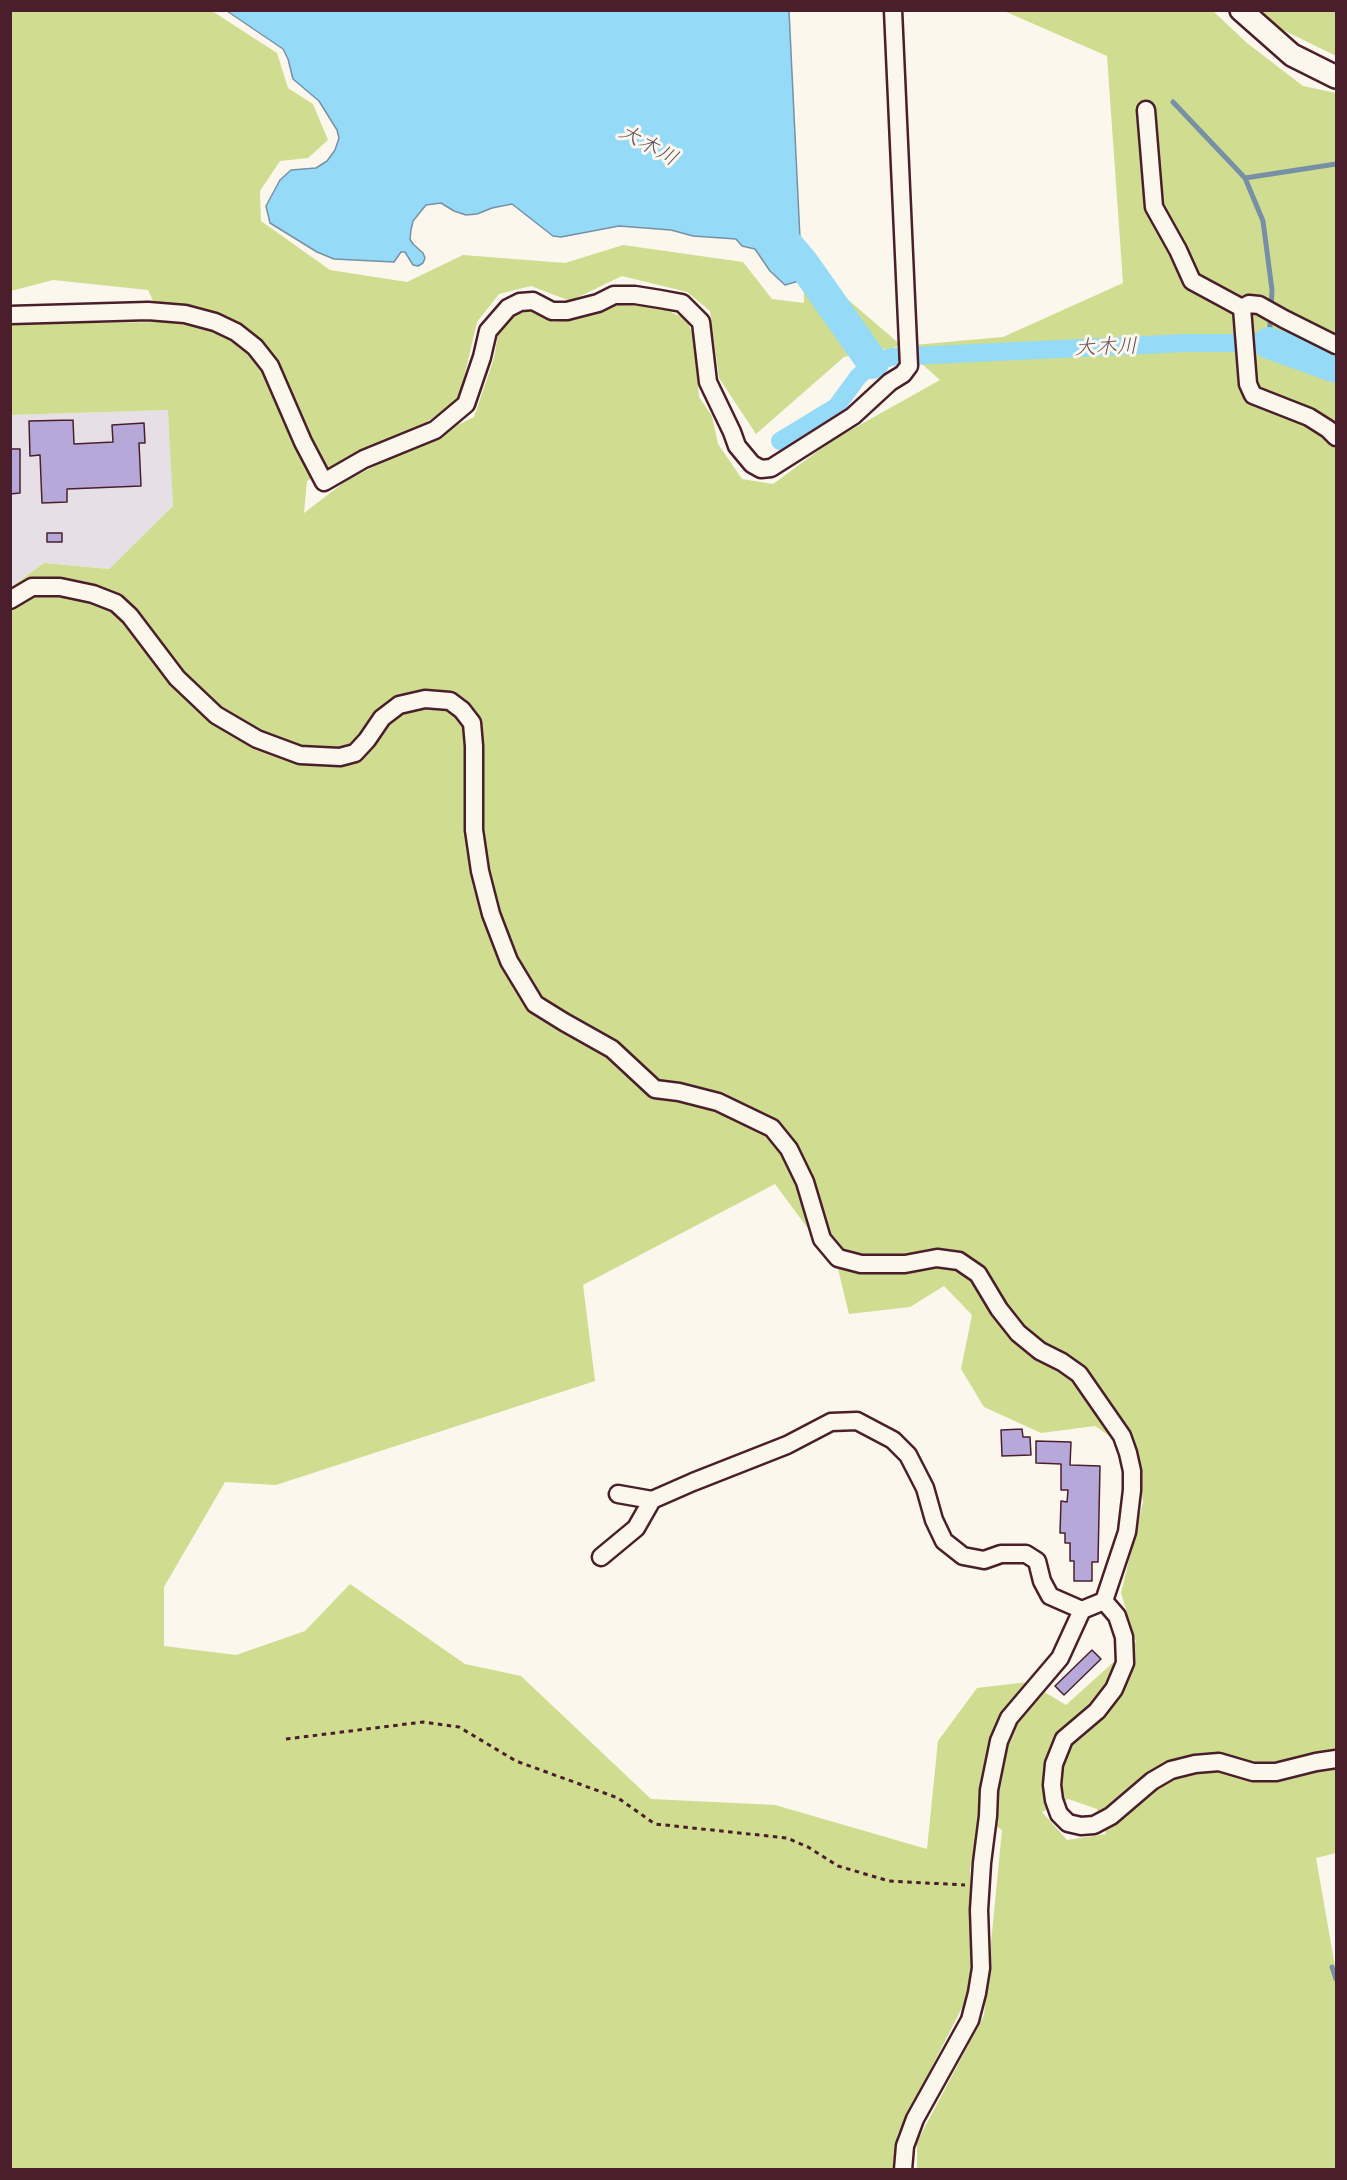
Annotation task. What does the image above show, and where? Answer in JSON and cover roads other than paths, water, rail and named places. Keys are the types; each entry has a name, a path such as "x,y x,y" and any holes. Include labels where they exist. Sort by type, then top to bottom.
{"main road":[{"path":"1241,10 1292,56 1336,77"}],"street":[{"path":"10,315 148,311 185,314 215,322 236,332 255,347 270,366 303,442 324,482 364,459 435,430 466,404 488,331 508,308 520,302 533,301 552,311 567,311 598,303 614,296 660,298 682,303 701,322 708,382 737,446 752,464 761,469 771,468 853,416 890,382 903,374 909,366 893,10"},
{"path":"1146,110 1154,207 1192,281 1248,311 1284,320 1336,345"},
{"path":"1248,311 1248,384 1253,395 1309,417 1336,437"},
{"path":"10,600 32,586 60,587 93,594 116,603 130,616 177,678 216,715 258,740 300,755 340,757 355,753 382,718 399,705 425,699 450,701 462,710 472,723 474,830 491,914 509,962 536,1004 612,1049 655,1089 679,1092 718,1102 772,1128 789,1149 805,1182 822,1239 838,1258 861,1264 905,1264 937,1258 960,1261 978,1274 999,1309 1018,1333 1040,1351 1079,1374 1122,1436 1132,1471 1127,1532 1104,1601 1082,1610 1060,1658 1009,1718 999,1741 989,1790 979,1910 981,1968 977,1994 970,2020 915,2119 905,2146 903,2169"},
{"path":"618,1494 652,1500 788,1445 831,1422 857,1421 893,1440 908,1455 925,1488 934,1520 944,1541 963,1556 984,1560 1001,1554 1026,1554 1037,1561 1042,1581 1050,1596 1082,1610"},
{"path":"601,1557 636,1528 652,1500"},
{"path":"1104,1601 1117,1616 1124,1636 1125,1663 1114,1689 1097,1711 1064,1739 1054,1764 1052,1785 1054,1800 1059,1814 1068,1822 1081,1826 1094,1825 1110,1816 1152,1781 1171,1770 1187,1766 1219,1762 1253,1772 1276,1772 1336,1759"}],"water":[{"path":"227,11 789,11 802,280 785,285 770,271 755,249 742,246 736,239 619,226 561,237 553,236 512,204 466,215 441,203 426,205 413,221 411,230 410,239 425,258 418,266 413,265 405,252 401,252 394,262 334,259 317,252 270,223 266,206 280,180 291,170 316,168 327,161 335,150 339,138 337,130 319,101 293,79 283,49"}],"waterway":[{"path":"1173,102 1245,178 1263,221 1272,290 1269,343"},
{"path":"1245,178 1336,164"},
{"name":"大木川","path":"774,229 802,262 873,363"},
{"name":"大木川","path":"780,441 836,407 858,377 873,363 891,357 1186,343 1269,343"},
{"name":"大木川","path":"1269,343 1336,367"},
{"path":"1332,1967 1336,1979"}]}
